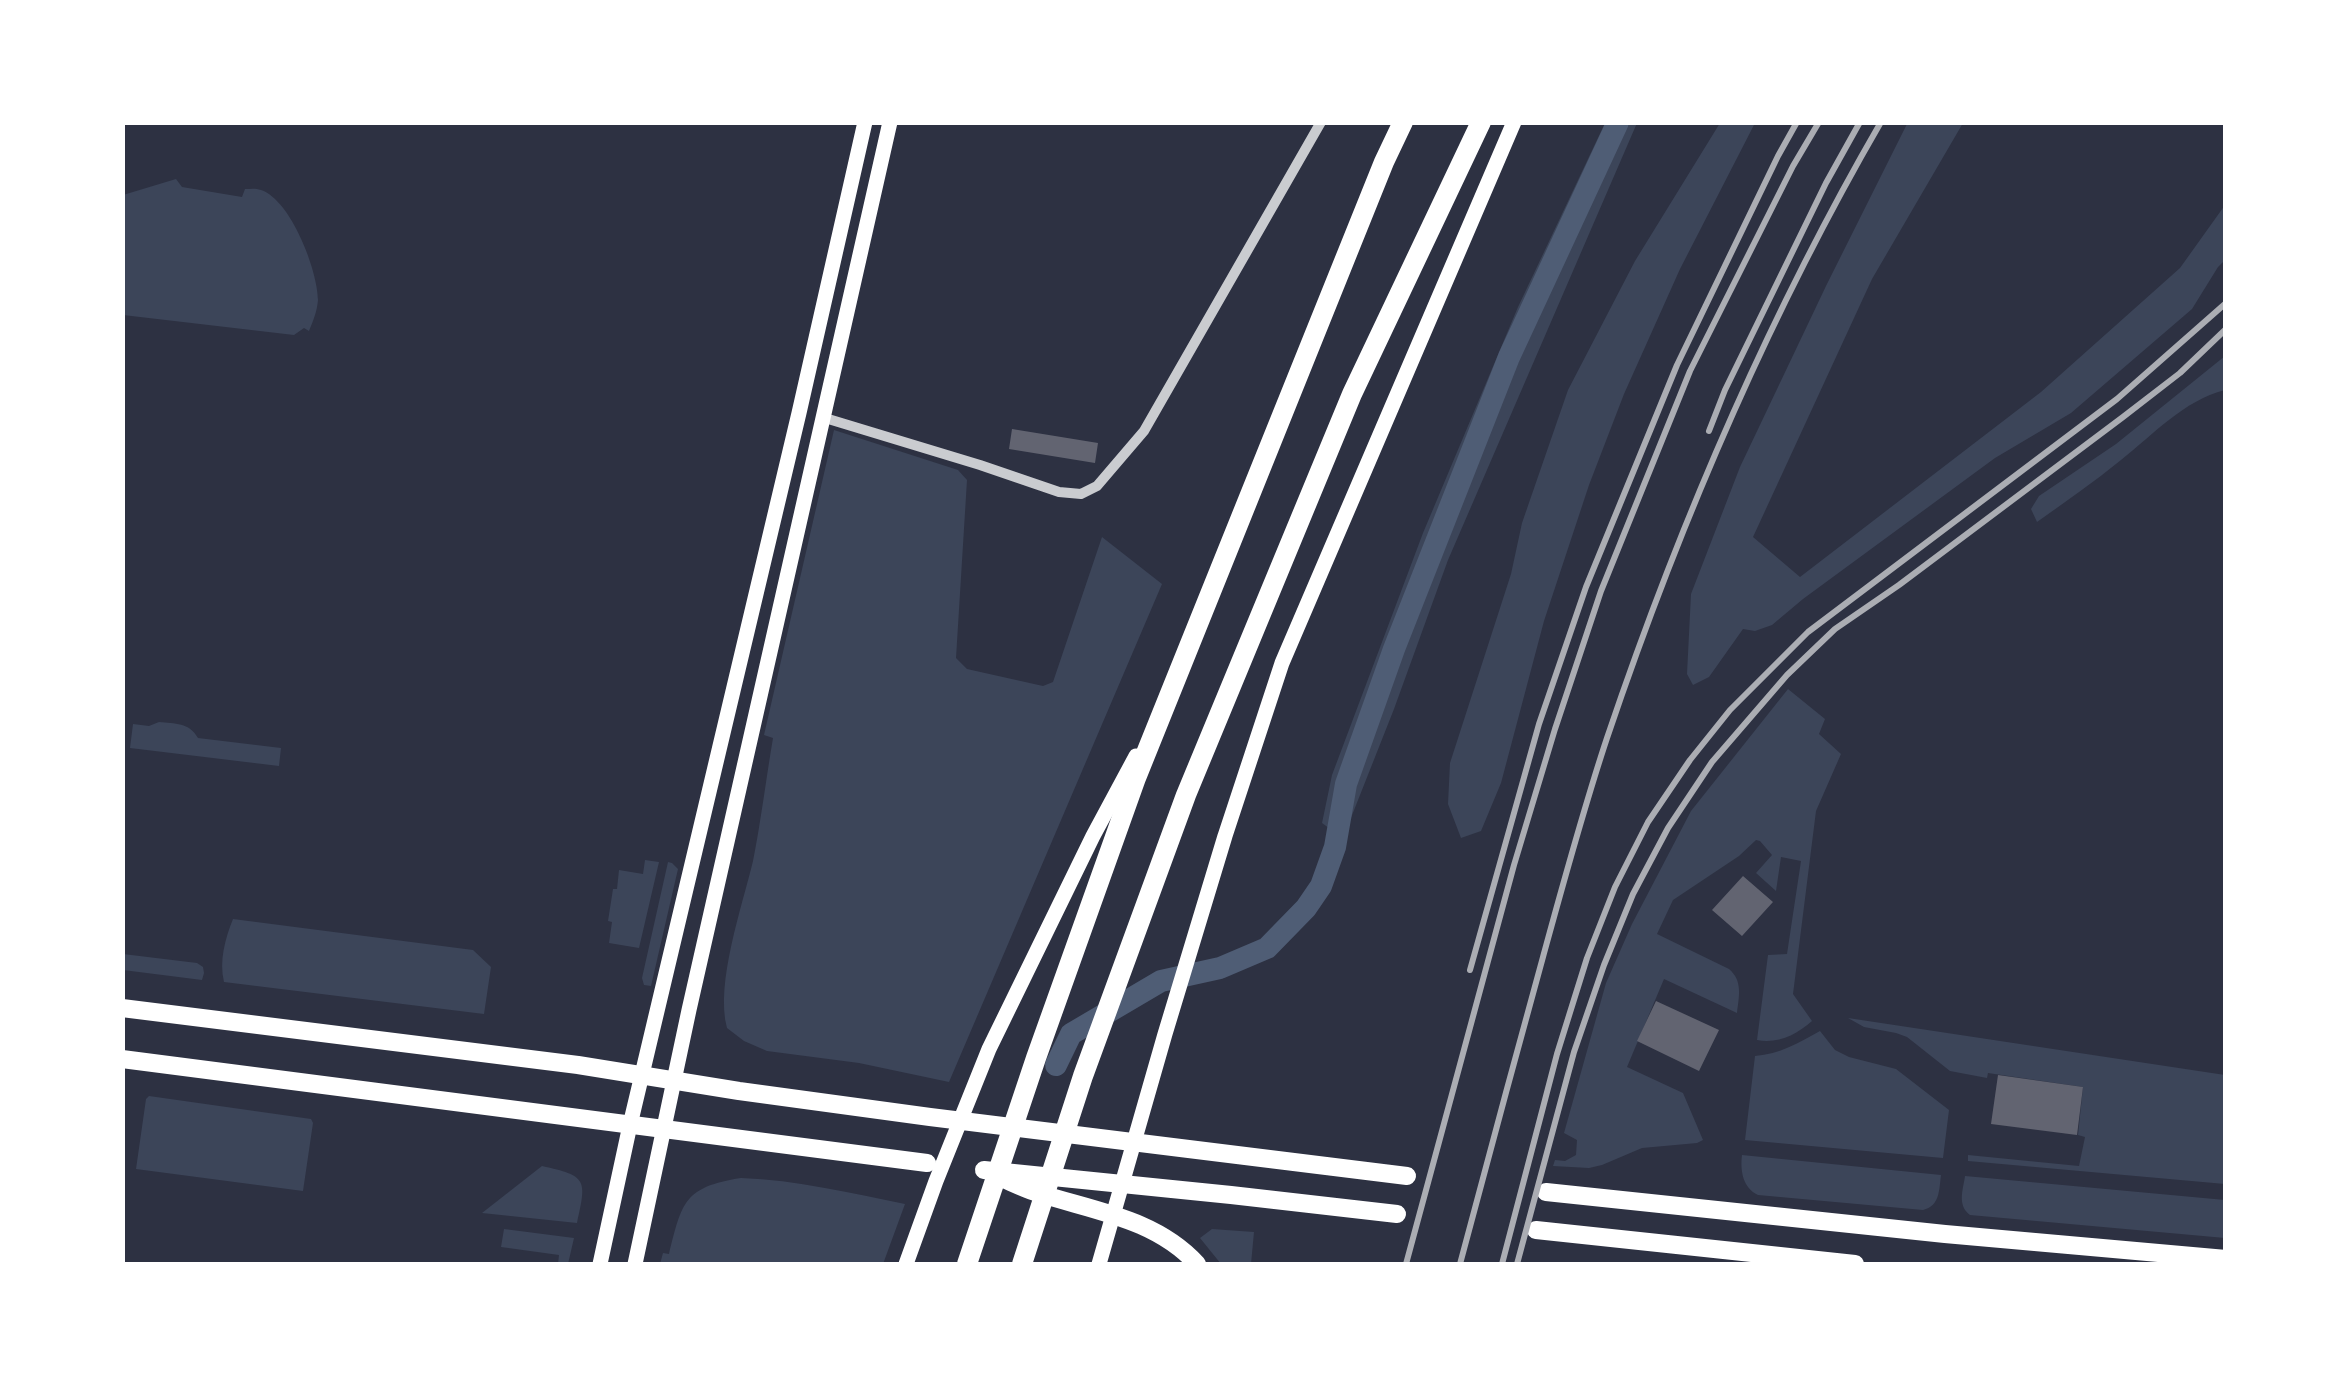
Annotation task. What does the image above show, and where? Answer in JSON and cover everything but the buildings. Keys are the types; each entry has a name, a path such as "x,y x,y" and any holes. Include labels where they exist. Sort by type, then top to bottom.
{"highway":[{"path":"967,1264 1136,778 1403,122"},
{"path":"1022,1264 1084,1076 1186,795 1352,394 1481,122"}],"main road":[{"path":"600,1264 865,122"},
{"path":"634,1264 890,122"},
{"path":"1099,1264 1225,836 1282,663 1514,122"},
{"path":"906,1264 989,1049 1093,836 1170,696"},
{"path":"122,1008 1407,1176"},
{"path":"122,1060 927,1163"},
{"path":"1197,1264 1176,1243 1144,1225 1032,1191 984,1170 1397,1214"},
{"path":"1546,1192 2226,1259"},
{"path":"1536,1230 1855,1264"}],"street":[{"path":"824,418 1059,492 1081,494 1097,486 1144,432 1321,122"}],"shaded area":[{"path":"1908,122 1963,123 1872,279 1753,537 1800,577 2041,392 2180,268 2225,205 2225,260 2192,309 2071,413 1995,458 1772,625 1755,631 1743,629 1709,677 1693,685 1687,674 1691,594 1740,467"},
{"path":"1605,123 1637,123 1448,560 1345,833 1337,834 1322,823 1332,775 1423,533 1518,307"},
{"path":"1720,123 1755,123 1680,269 1624,394 1544,621 1501,783 1481,831 1461,838 1448,804 1450,763 1511,574 1522,523 1568,390 1635,261"},
{"path":"176,179 182,187 242,197 245,189 259,189 283,207 301,238 317,287 315,316 309,331 304,328 294,335 123,315 123,195"},
{"path":"2225,356 2225,390 2182,410 2037,522 2031,509 2039,496 2116,444"},
{"path":"834,430 958,470 967,480 956,658 967,669 1043,686 1053,682 1102,537 1162,584 949,1082 859,1063 767,1051 727,1028 727,968 753,861 773,738 764,735"},
{"path":"1788,689 1825,719 1819,734 1841,754 1816,811 1793,994 1812,1021 1786,1037 1757,1040 1768,955 1787,954 1801,861 1781,857 1776,891 1756,873 1772,855 1756,840 1739,856 1673,900 1657,934 1729,969 1738,984 1737,1013 1664,979 1627,1067 1683,1093 1703,1140 1642,1148 1589,1168 1553,1166 1555,1160 1565,1161 1576,1155 1577,1140 1564,1133 1606,983 1632,924 1691,811"},
{"path":"159,722 186,726 198,738 281,748 279,766 130,748 133,724 149,726"},
{"path":"645,860 659,862 639,948 609,943 612,922 608,921 619,870 643,874"},
{"path":"668,862 678,869 651,986 644,985 642,978"},
{"path":"233,919 473,950 491,967 484,1014 224,982 224,950"},
{"path":"123,954 197,963 204,973 202,980 123,970"},
{"path":"1848,1018 2225,1075 2225,1184 1968,1161 1968,1155 2079,1166 2085,1137 2078,1135 2083,1087 1950,1071 1907,1037 1864,1027"},
{"path":"1820,1031 1835,1050 1896,1069 1949,1110 1943,1158 1745,1140 1755,1056 1781,1050"},
{"path":"149,1096 311,1119 303,1191 136,1169"},
{"path":"1742,1155 1941,1175 1939,1192 1933,1205 1923,1210 1758,1195 1744,1178"},
{"path":"542,1166 568,1173 580,1182 582,1197 577,1223 482,1213"},
{"path":"1965,1176 2225,1200 2225,1238 1970,1215 1962,1202"},
{"path":"741,1178 803,1184 905,1204 883,1264 660,1264 663,1253 669,1254 682,1209 689,1200 708,1186"},
{"path":"504,1229 574,1238 568,1264 558,1264 559,1255 501,1247"},
{"path":"1212,1229 1254,1232 1251,1264 1221,1264 1200,1238"}],"waterway":[{"path":"1056,1065 1071,1034 1161,981 1220,968 1267,948 1306,908 1321,886 1335,847 1346,784 1394,649 1509,357 1618,122"}],"railway":[{"path":"1470,970 1539,724 1586,587 1677,365 1797,122"},
{"path":"1406,1264 1514,865 1601,591 1690,371 1819,122"},
{"path":"1709,431 1725,390 1826,183 1860,122"},
{"path":"1460,1264 1598,765 1664,579 1764,346 1881,122"},
{"path":"1502,1264 1557,1054 1587,958 1615,887 1648,822 1690,760 1730,710 1808,632 2117,399 2226,303"},
{"path":"1517,1264 1574,1052 1604,965 1633,894 1668,828 1712,762 1787,675 1835,629 2123,417 2180,373 2226,329"}]}
